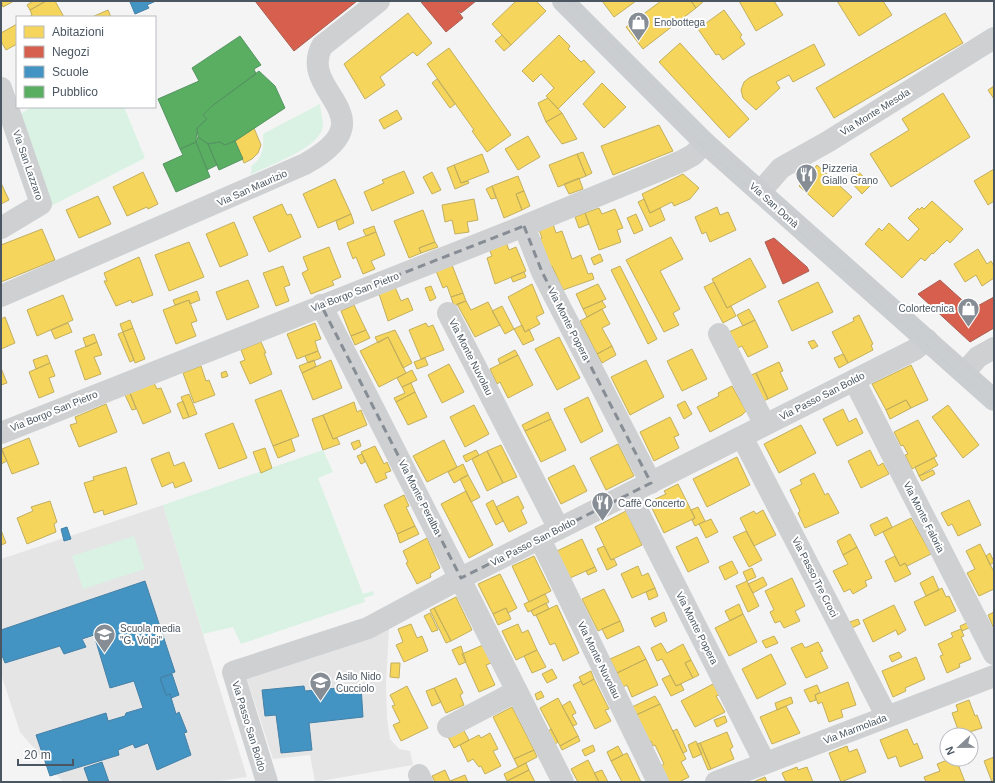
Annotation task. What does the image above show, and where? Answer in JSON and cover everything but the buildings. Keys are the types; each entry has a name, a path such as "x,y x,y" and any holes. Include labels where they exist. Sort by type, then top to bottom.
{"main road":[{"name":"Via San Donà","path":"565,1 705,143 994,400"}],"street":[{"name":"Via San Maurizio","path":"1,296 305,164 330,148 339,134 342,117 318,73 318,53 322,46 379,1"},
{"name":"Via Monte Mesola","path":"760,192 781,168 829,141 994,38"},
{"name":"Via San Lazzaro","path":"1,228 41,204 3,100"},
{"name":"Via Borgo San Pietro","path":"1,433 321,305 524,226 682,161 693,155 705,143"},
{"name":"Via Monte Popera","path":"524,226 542,272 652,482"},
{"name":"Via Monte Peralba","path":"321,305 461,578 563,782"},
{"name":"Via Monte Nuvolau","path":"448,313 549,534 658,782"},
{"path":"719,334 765,425"},
{"name":"Via Passo San Boldo","path":"266,782 233,672 368,628 461,578 914,350 927,340"},
{"path":"964,373 978,357 994,348"},
{"name":"Via Monte Faloria","path":"854,380 994,654"},
{"name":"Via Passo Tre Croci","path":"742,437 887,717"},
{"name":"Via Monte Popera","path":"629,494 765,763"},
{"name":"Via Marmolada","path":"716,782 994,676"},
{"path":"448,727 517,691"}],"highlighted area":[{"path":"524,226 542,272 651,483 461,578 321,305"}],"shaded area":[{"name":"Scuola media \"G. Volpi\"","path":"163,505 247,777 213,782 63,782 20,732 1,674 1,559"},
{"name":"Asilo Nido Cucciolo","path":"389,628 386,685 387,718 390,739 399,749 410,751 413,765 315,782 310,755 273,759 246,676"}],"green space":[{"path":"320,104 323,126 320,134 313,142 292,155 250,175 252,170 251,166 258,160 262,152 263,134"},
{"path":"30,108 124,108 145,158 49,207 17,116"},
{"path":"323,450 333,472 318,478 363,594 373,591 374,595 364,598 365,602 241,644 233,627 203,634 163,505"},
{"path":"134,536 145,569 83,589 72,556"}],"tram line":[{"path":"556,1 681,127 994,405"},
{"path":"570,1 688,120 994,391"}],"place":[{"name":"Enobottega","path":"638,42"},
{"name":"Pizzeria Giallo Grano","path":"807,194"},
{"name":"Colortecnica","path":"969,328"},
{"name":"Caffè Concerto","path":"603,522"},
{"name":"Scuola media \"G. Volpi\"","path":"105,654"},
{"name":"Asilo Nido Cucciolo","path":"320,702"}]}
